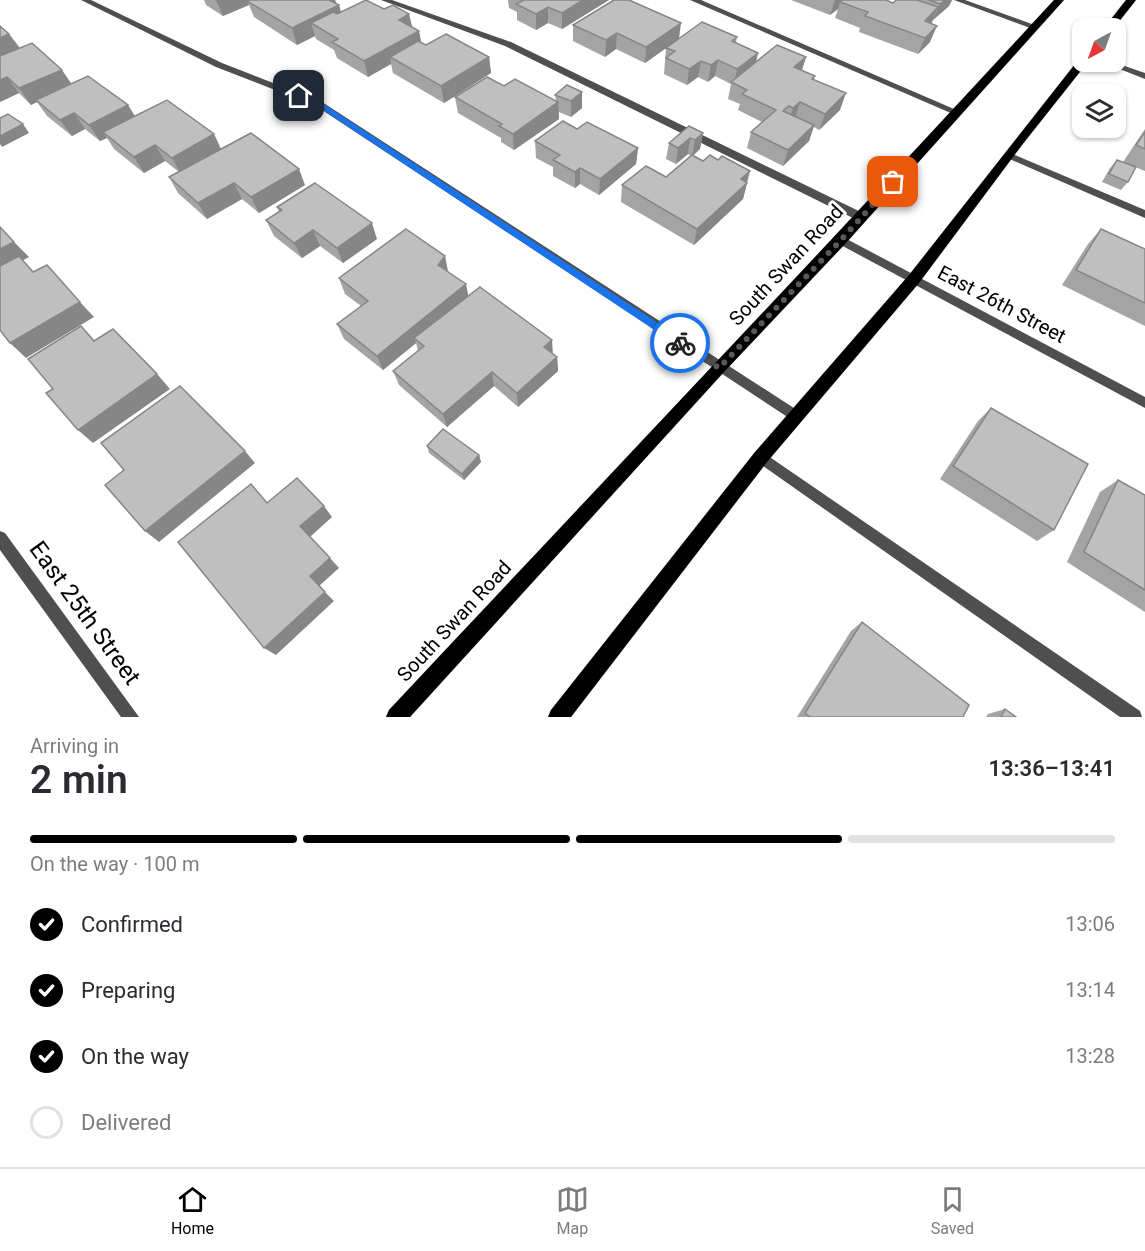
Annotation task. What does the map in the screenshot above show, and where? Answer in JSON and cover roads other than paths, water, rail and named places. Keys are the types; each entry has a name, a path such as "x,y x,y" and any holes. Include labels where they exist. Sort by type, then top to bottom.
{"main road":[{"name":"South Swan Road","path":"396,717 719,368 841,240 1059,0"},
{"path":"1117,18 1131,0"},
{"path":"565,714 761,458 914,279 1074,72"}],"street":[{"path":"85,0 219,65 319,104 719,368 796,416"},
{"path":"385,0 508,44 861,218"},
{"path":"694,0 956,112"},
{"path":"958,0 1036,27"},
{"path":"1126,69 1145,76"},
{"path":"1008,155 1145,214"},
{"name":"East 26th Street","path":"841,240 1145,403"},
{"path":"761,458 1134,717"},
{"name":"East 25th Street","path":"0,538 130,717"}]}
